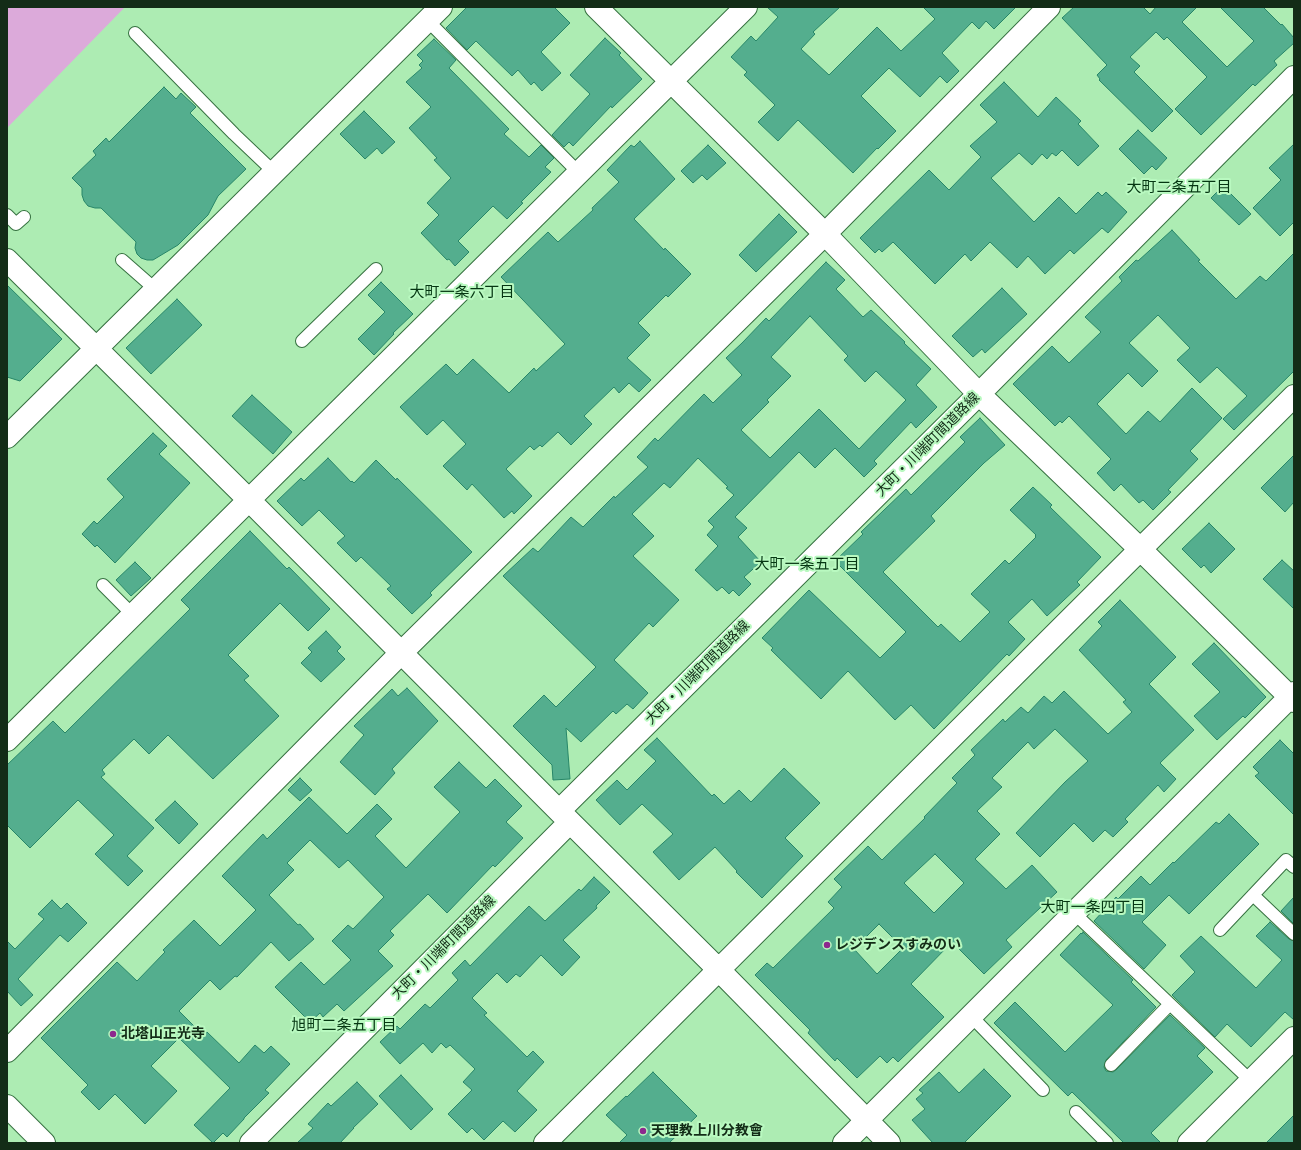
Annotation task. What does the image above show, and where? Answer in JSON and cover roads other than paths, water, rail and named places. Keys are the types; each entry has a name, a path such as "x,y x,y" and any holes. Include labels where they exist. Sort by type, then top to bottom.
{"street":[{"path":"596,7 825,234 980,394 1293,697 844,1143"},
{"path":"7,740 746,7"},
{"path":"7,1051 401,653 825,234 1049,7"},
{"path":"7,437 434,14"},
{"name":"大町・川端町間道路線","path":"251,1143 564,816 1294,77"},
{"path":"7,260 720,970 889,1143"},
{"path":"545,1143 1294,396"},
{"path":"1189,1143 1294,1038"},
{"path":"7,1106 44,1143"}],"lane":[{"path":"434,14 579,173"},
{"path":"135,33 234,134 274,172"},
{"path":"7,214 16,224 24,217"},
{"path":"122,260 155,290"},
{"path":"302,341 376,269"},
{"path":"103,585 133,615"},
{"path":"1220,930 1286,860 1294,867"},
{"path":"1253,895 1294,934"},
{"path":"1074,913 1251,1081"},
{"path":"1111,1065 1170,1004"},
{"path":"971,1016 1043,1090"},
{"path":"1076,1112 1107,1143"}],"place":[{"name":"レジデンスすみのい","path":"827,945"},
{"name":"北塔山正光寺","path":"113,1034"},
{"name":"天理教上川分教會","path":"643,1131"}],"district":[{"name":"大町二条五丁目","path":"1179,188"},
{"name":"大町一条六丁目","path":"462,293"},
{"name":"大町一条五丁目","path":"807,565"},
{"name":"大町一条四丁目","path":"1093,908"},
{"name":"旭町二条五丁目","path":"344,1026"}]}
